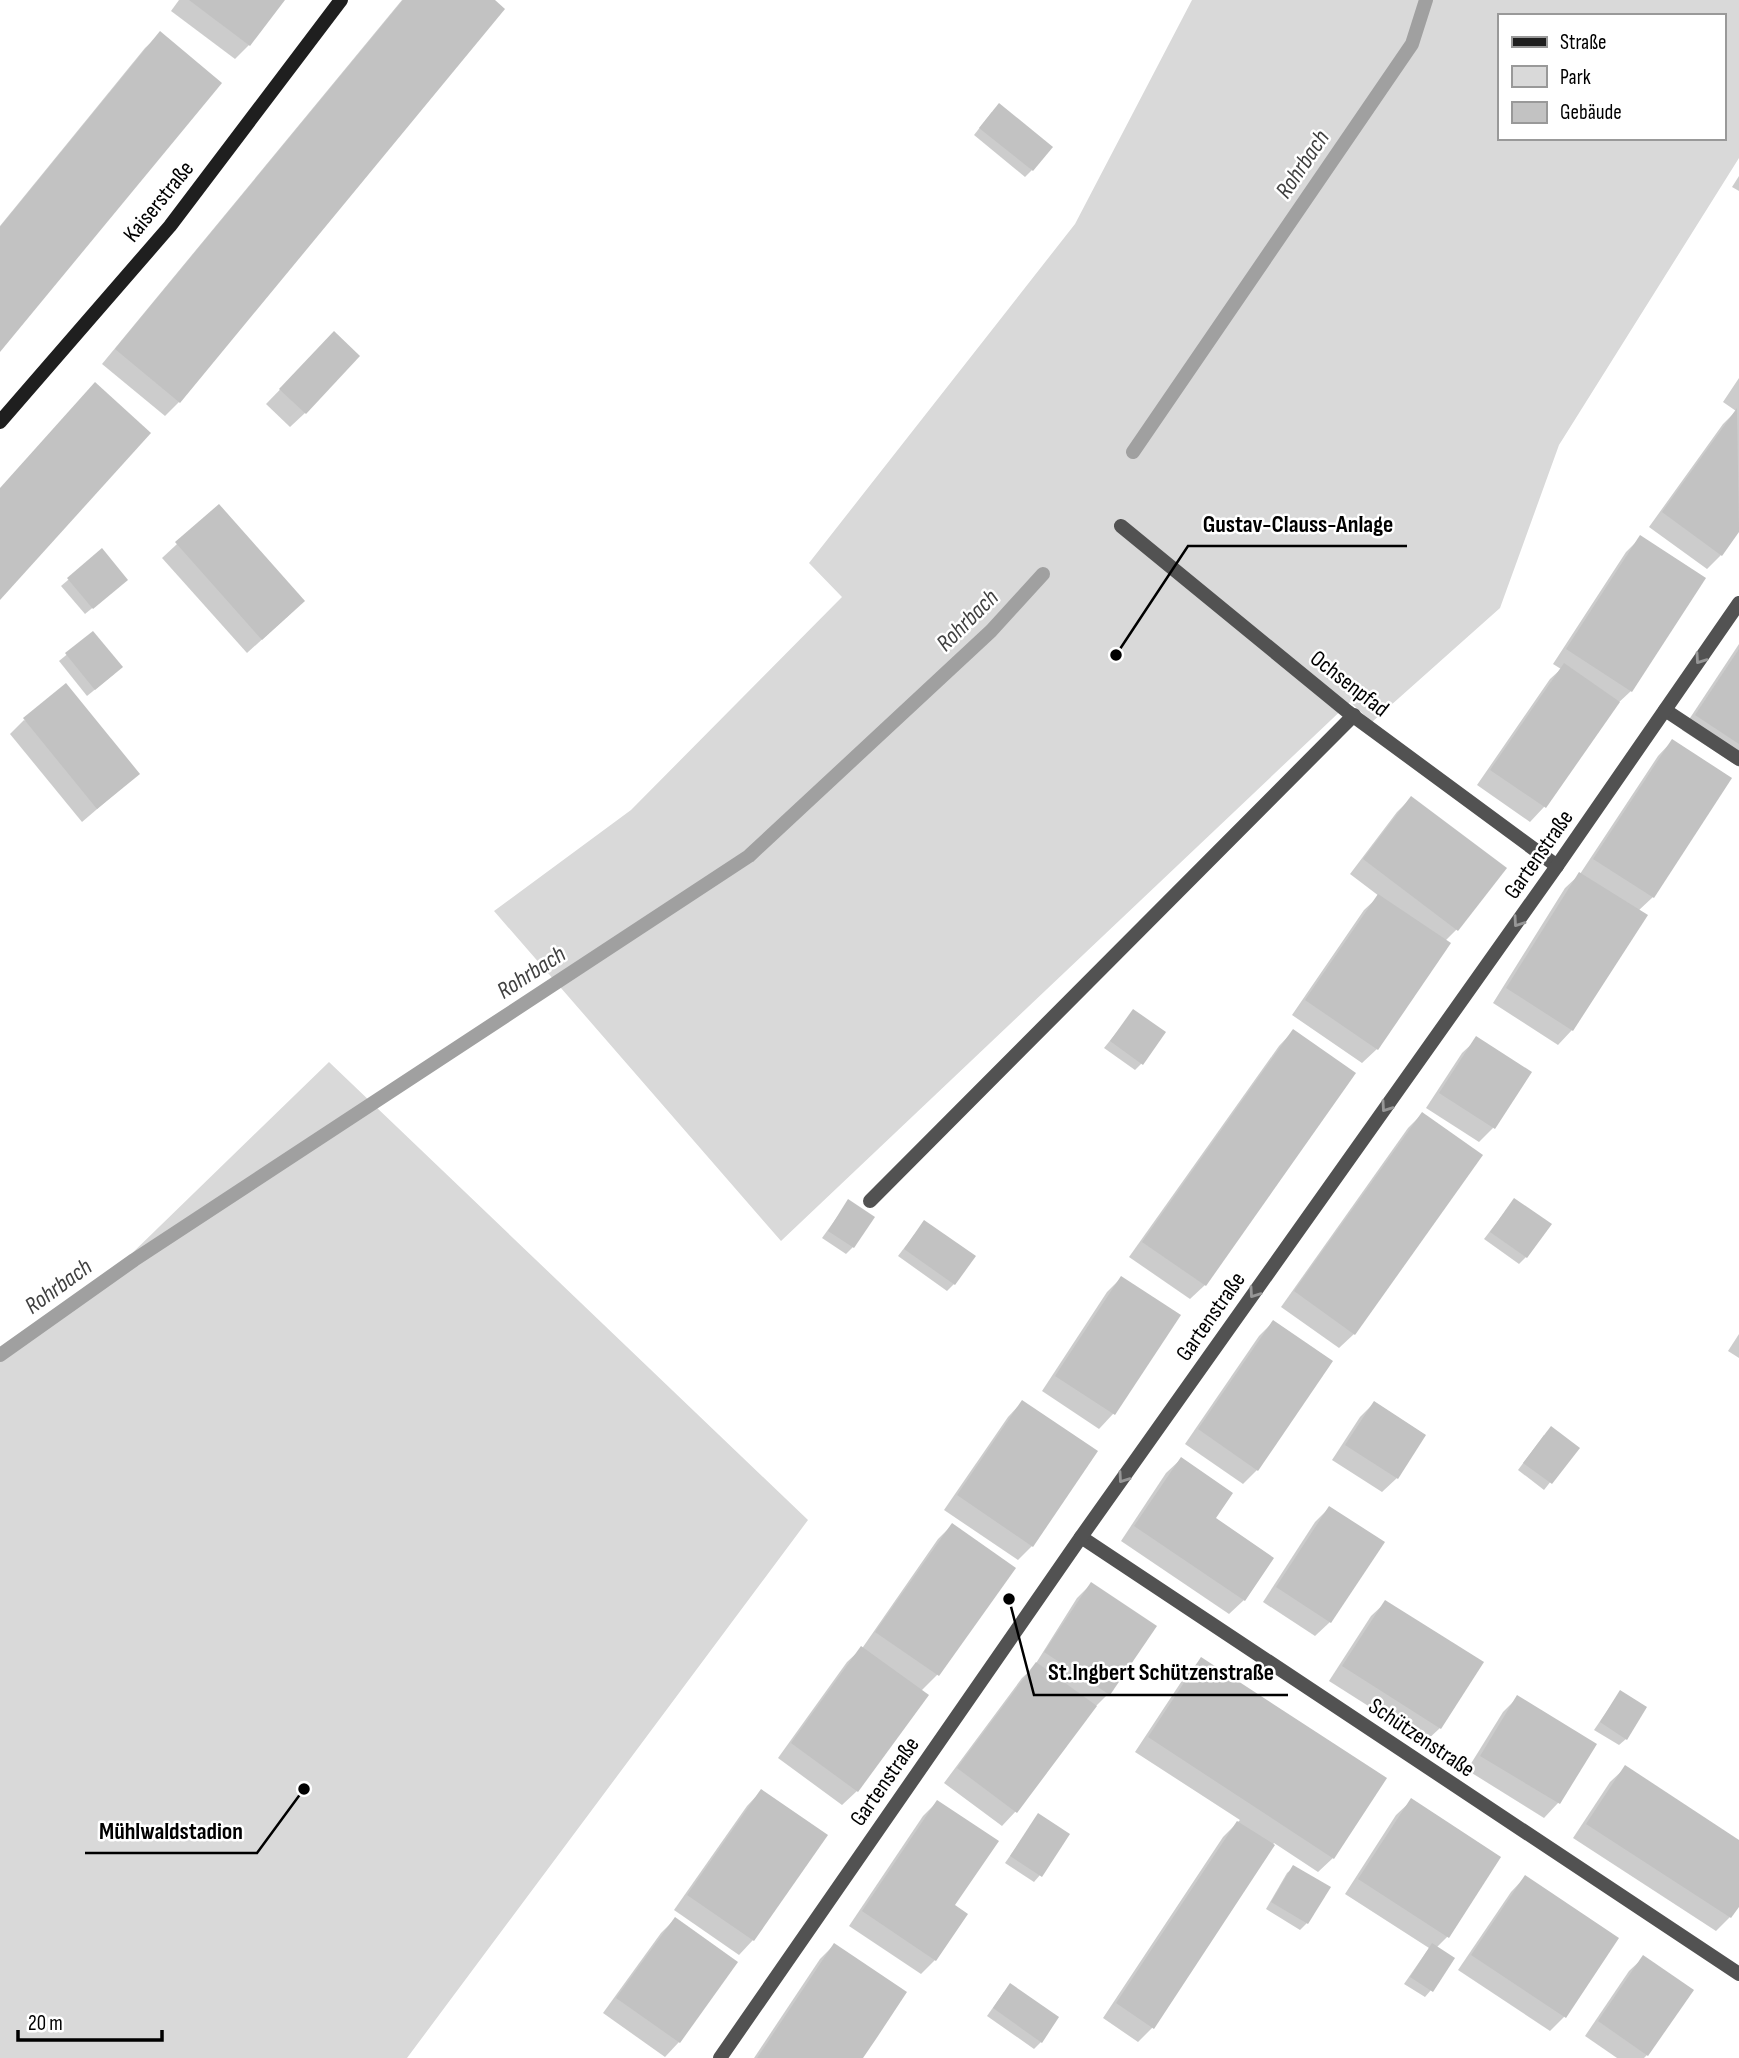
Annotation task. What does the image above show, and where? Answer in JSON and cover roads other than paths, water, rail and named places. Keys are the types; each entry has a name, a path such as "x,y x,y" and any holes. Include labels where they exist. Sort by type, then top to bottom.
{"main road":[{"name":"Kaiserstraße","path":"0,422 170,226 341,0"}],"street":[{"name":"Ochsenpfad","path":"1121,526 1354,715 1558,866"},
{"name":"Gartenstraße","path":"720,2058 1080,1538 1558,866 1739,603"},
{"path":"1665,710 1739,759"},
{"path":"870,1201 1354,715"},
{"name":"Schützenstraße","path":"1080,1538 1739,1974"}],"waterway":[{"name":"Rohrbach","path":"1133,452 1412,44 1426,0"},
{"name":"Rohrbach","path":"0,1355 134,1260 749,856 991,631 1043,574"}],"place":[{"name":"Gustav-Clauss-Anlage","path":"1116,655"},
{"name":"St.Ingbert Schützenstraße","path":"1009,1599"},
{"name":"Mühlwaldstadion","path":"304,1789"}]}
